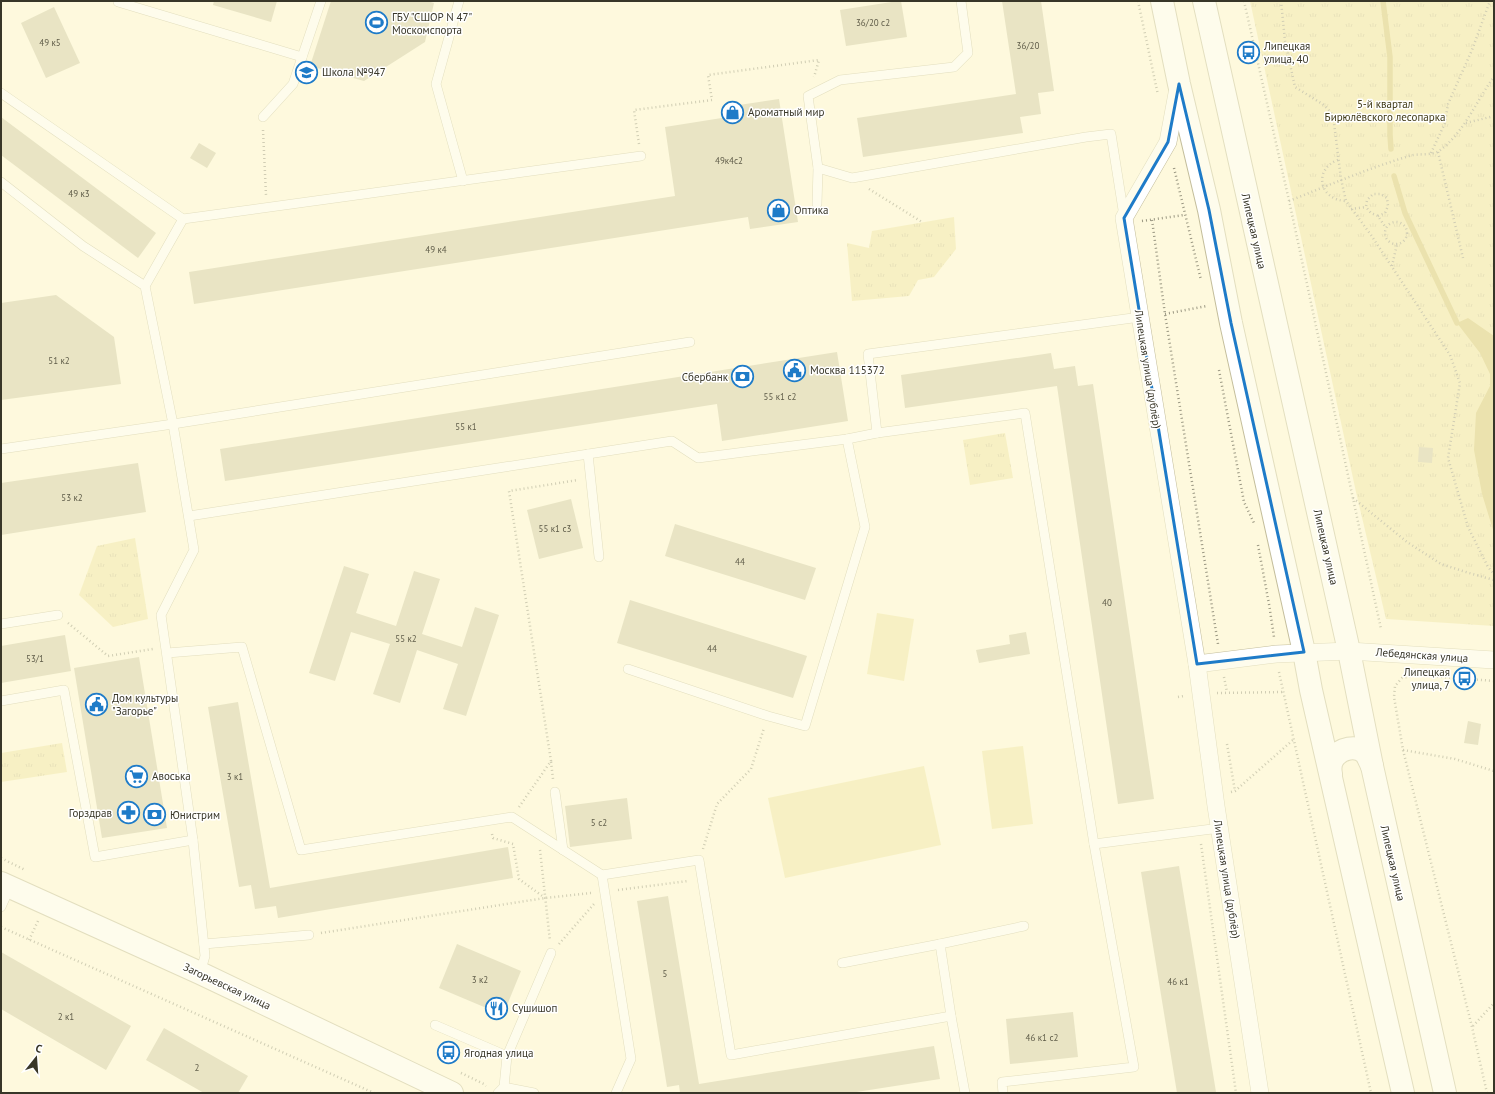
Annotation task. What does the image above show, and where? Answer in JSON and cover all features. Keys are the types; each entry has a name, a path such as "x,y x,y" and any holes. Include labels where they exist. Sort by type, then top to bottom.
{"main road":[{"path":"1162,1 1179,84 1209,210 1230,323 1304,652 1311,690 1403,1093"},
{"name":"Липецкая улица","path":"1204,1 1349,651 1372,766 1445,1093"},
{"path":"1331,774 1330,766 1332,760 1342,750 1348,748 1355,748 1362,751 1367,755 1372,766"},
{"name":"Загорьевская улица","path":"5,885 200,973 452,1093"}],"street":[{"path":"1124,218 1168,142 1179,84"},
{"name":"Липецкая улица (дублёр)","path":"1124,218 1197,664 1260,1093"},
{"name":"Лебедянская улица","path":"1304,652 1349,651 1494,660"},
{"path":"1197,664 1304,652"}],"lane":[{"path":"263,118 292,84 321,1"},
{"path":"459,1 436,84 463,181"},
{"path":"817,204 818,168 808,96 840,80 954,67 968,53 961,1"},
{"path":"118,2 302,57"},
{"path":"1,93 183,219 641,156"},
{"path":"818,168 852,178 1110,134 1124,218"},
{"path":"1,182 83,246 146,286"},
{"path":"183,219 146,286 173,424 194,550 161,615 193,840 205,956 200,973"},
{"path":"877,433 868,354 1140,317"},
{"path":"1,449 173,424 690,342"},
{"path":"189,516 672,440 698,458 847,439 877,433 1025,413 1094,844 1134,1067 1002,1082 1003,1093"},
{"path":"628,669 768,716 805,726 865,527 847,439"},
{"path":"588,454 599,557"},
{"path":"1,624 58,615"},
{"path":"166,650 242,647 301,850 512,817 602,875 699,860 731,1055 951,1016"},
{"path":"1,701 64,690 95,857 193,840"},
{"path":"555,792 563,850"},
{"path":"1094,844 1199,829 1220,828"},
{"path":"602,875 631,1059 616,1093"},
{"path":"1,907 5,885"},
{"path":"842,963 1024,926"},
{"path":"204,944 309,935"},
{"path":"940,944 965,1093"},
{"path":"534,1093 501,1090 507,1056 551,953"},
{"path":"435,1025 507,1056"}],"path":[{"path":"1244,1 1289,201 1381,629"},
{"path":"1281,1 1285,41 1295,87 1324,105 1333,115 1338,160 1346,201 1392,266 1450,355 1460,382 1448,458 1468,527 1488,567 1494,574"},
{"path":"1431,153 1446,123 1448,104 1472,50 1490,1"},
{"path":"641,156 634,110 712,100 708,75 819,60 808,96"},
{"path":"1289,201 1365,170 1412,155 1438,152 1465,123 1482,94 1494,78"},
{"path":"1465,123 1494,116"},
{"path":"263,118 266,208"},
{"path":"1438,152 1463,258"},
{"path":"1338,160 1328,165 1325,170 1323,175 1323,186 1326,193 1332,198 1338,201 1346,201"},
{"path":"852,178 922,222"},
{"path":"1366,207 1368,200 1373,194 1381,194 1387,198 1388,206 1385,213 1378,216"},
{"path":"1351,210 1366,207"},
{"path":"1366,207 1371,213 1378,216 1386,228 1386,236 1390,242 1397,244 1404,241 1407,234 1406,227 1400,223 1392,223 1386,228"},
{"path":"1184,215 1202,284"},
{"path":"1152,220 1165,314 1227,692"},
{"path":"1392,266 1397,244"},
{"path":"1165,314 1207,307 1205,299"},
{"path":"1219,369 1244,502 1254,523 1255,530"},
{"path":"555,792 509,491 590,479"},
{"path":"1353,498 1407,542 1441,564 1494,580"},
{"path":"1257,538 1283,692 1371,1093"},
{"path":"58,615 108,656 166,650"},
{"path":"1487,1093 1404,750 1394,697 1395,686 1402,678 1418,675 1494,681"},
{"path":"1178,697 1227,692 1283,692"},
{"path":"699,860 717,804 751,769 768,716"},
{"path":"1215,794 1235,791 1293,740"},
{"path":"1404,750 1455,759 1494,771"},
{"path":"512,817 551,761"},
{"path":"490,821 493,838 513,844 519,879 545,898"},
{"path":"1199,829 1236,1093"},
{"path":"538,834 551,953"},
{"path":"309,935 545,898 703,879"},
{"path":"551,953 604,892"},
{"path":"1,927 374,1093"},
{"path":"1472,1027 1494,1002"}],"highlighted area":[{"path":"1179,84 1209,210 1231,323 1304,652 1197,664 1124,218 1168,142"}],"green space":[{"name":"5-й квартал Бирюлёвского лесопарка","path":"1250,1 1494,1 1494,626 1386,619 1356,492"},
{"path":"954,217 956,249 934,277 918,280 909,296 852,301 847,243 869,248 872,231"},
{"path":"1005,433 1013,478 970,485 963,440"},
{"path":"135,538 148,619 113,627 79,595 97,546"},
{"path":"877,613 914,619 904,681 867,674"},
{"path":"62,743 67,772 1,782 1,753"},
{"path":"1023,746 1033,824 992,829 982,751"},
{"path":"924,766 941,845 785,878 768,798"}],"shaded area":[{"path":"1468,318 1494,336 1494,533 1482,494 1474,450 1476,413 1490,386 1490,374 1480,353 1457,323"}],"building":[{"path":"214,1 277,1 271,22 213,5"},
{"name":"ГБУ \"СШОР N 47\" Москомспорта","path":"331,1 427,1 434,3 425,42 364,81 310,66"},
{"path":"901,1 907,37 846,46 840,10"},
{"path":"1002,1 1041,1 1054,91 1038,93 1041,114 1020,117 1023,133 863,157 857,118 1016,94"},
{"path":"54,7 80,63 46,78 21,23"},
{"path":"779,99 798,222 750,229 748,217 194,304 189,272 675,196 665,127 728,117 726,107"},
{"path":"1,117 156,233 138,258 1,155"},
{"path":"199,143 216,153 207,168 190,158"},
{"path":"56,295 114,337 121,384 1,400 1,303"},
{"path":"837,352 848,421 722,441 717,404 225,481 220,449"},
{"path":"1051,353 1054,369 1075,366 1078,386 1093,384 1154,799 1118,804 1057,386 905,408 901,375"},
{"path":"1419,447 1433,448 1432,463 1418,462"},
{"path":"138,463 146,512 1,535 1,483"},
{"path":"571,499 583,548 539,559 527,510"},
{"path":"675,524 816,568 805,600 665,556"},
{"path":"344,566 369,574 356,613 396,626 414,571 440,579 422,634 462,647 475,607 499,615 466,716 443,709 458,664 417,650 400,703 373,694 390,644 351,632 335,681 309,673"},
{"path":"630,600 807,656 793,698 617,643"},
{"path":"1026,632 1030,654 979,663 976,650 1010,644 1009,635"},
{"path":"65,635 71,671 1,683 1,646"},
{"path":"139,657 167,828 102,838 74,668"},
{"path":"238,702 270,888 508,847 513,878 278,918 276,906 255,909 251,885 239,887 208,707"},
{"path":"1468,721 1481,724 1478,745 1464,743"},
{"path":"627,798 632,839 570,847 565,806"},
{"path":"1179,866 1216,1092 1177,1093 1141,872"},
{"path":"668,896 699,1084 934,1046 940,1079 850,1093 680,1093 679,1085 667,1087 637,901"},
{"path":"457,944 521,971 503,1015 439,988"},
{"path":"1,952 131,1026 106,1070 1,1009"},
{"path":"1073,1012 1078,1057 1010,1064 1006,1019"},
{"path":"164,1028 248,1076 238,1093 204,1093 146,1060"}],"waterway":[{"path":"1383,1 1390,57 1391,149"},
{"path":"1394,176 1405,213 1457,323"}],"place":[{"name":"ГБУ \"СШОР N 47\" Москомспорта","path":"377,23"},
{"name":"Липецкая улица, 40","path":"1249,52"},
{"name":"Школа №947","path":"307,72"},
{"name":"Ароматный мир","path":"732,112"},
{"name":"Оптика","path":"778,210"},
{"name":"Москва 115372","path":"795,370"},
{"name":"Сбербанк","path":"743,377"},
{"name":"Липецкая улица, 7","path":"1465,678"},
{"name":"Дом культуры \"Загорье\"","path":"96,704"},
{"name":"Авоська","path":"136,776"},
{"name":"Горздрав","path":"128,813"},
{"name":"Юнистрим","path":"155,815"},
{"name":"Сушишоп","path":"497,1008"},
{"name":"Ягодная улица","path":"448,1053"}]}
